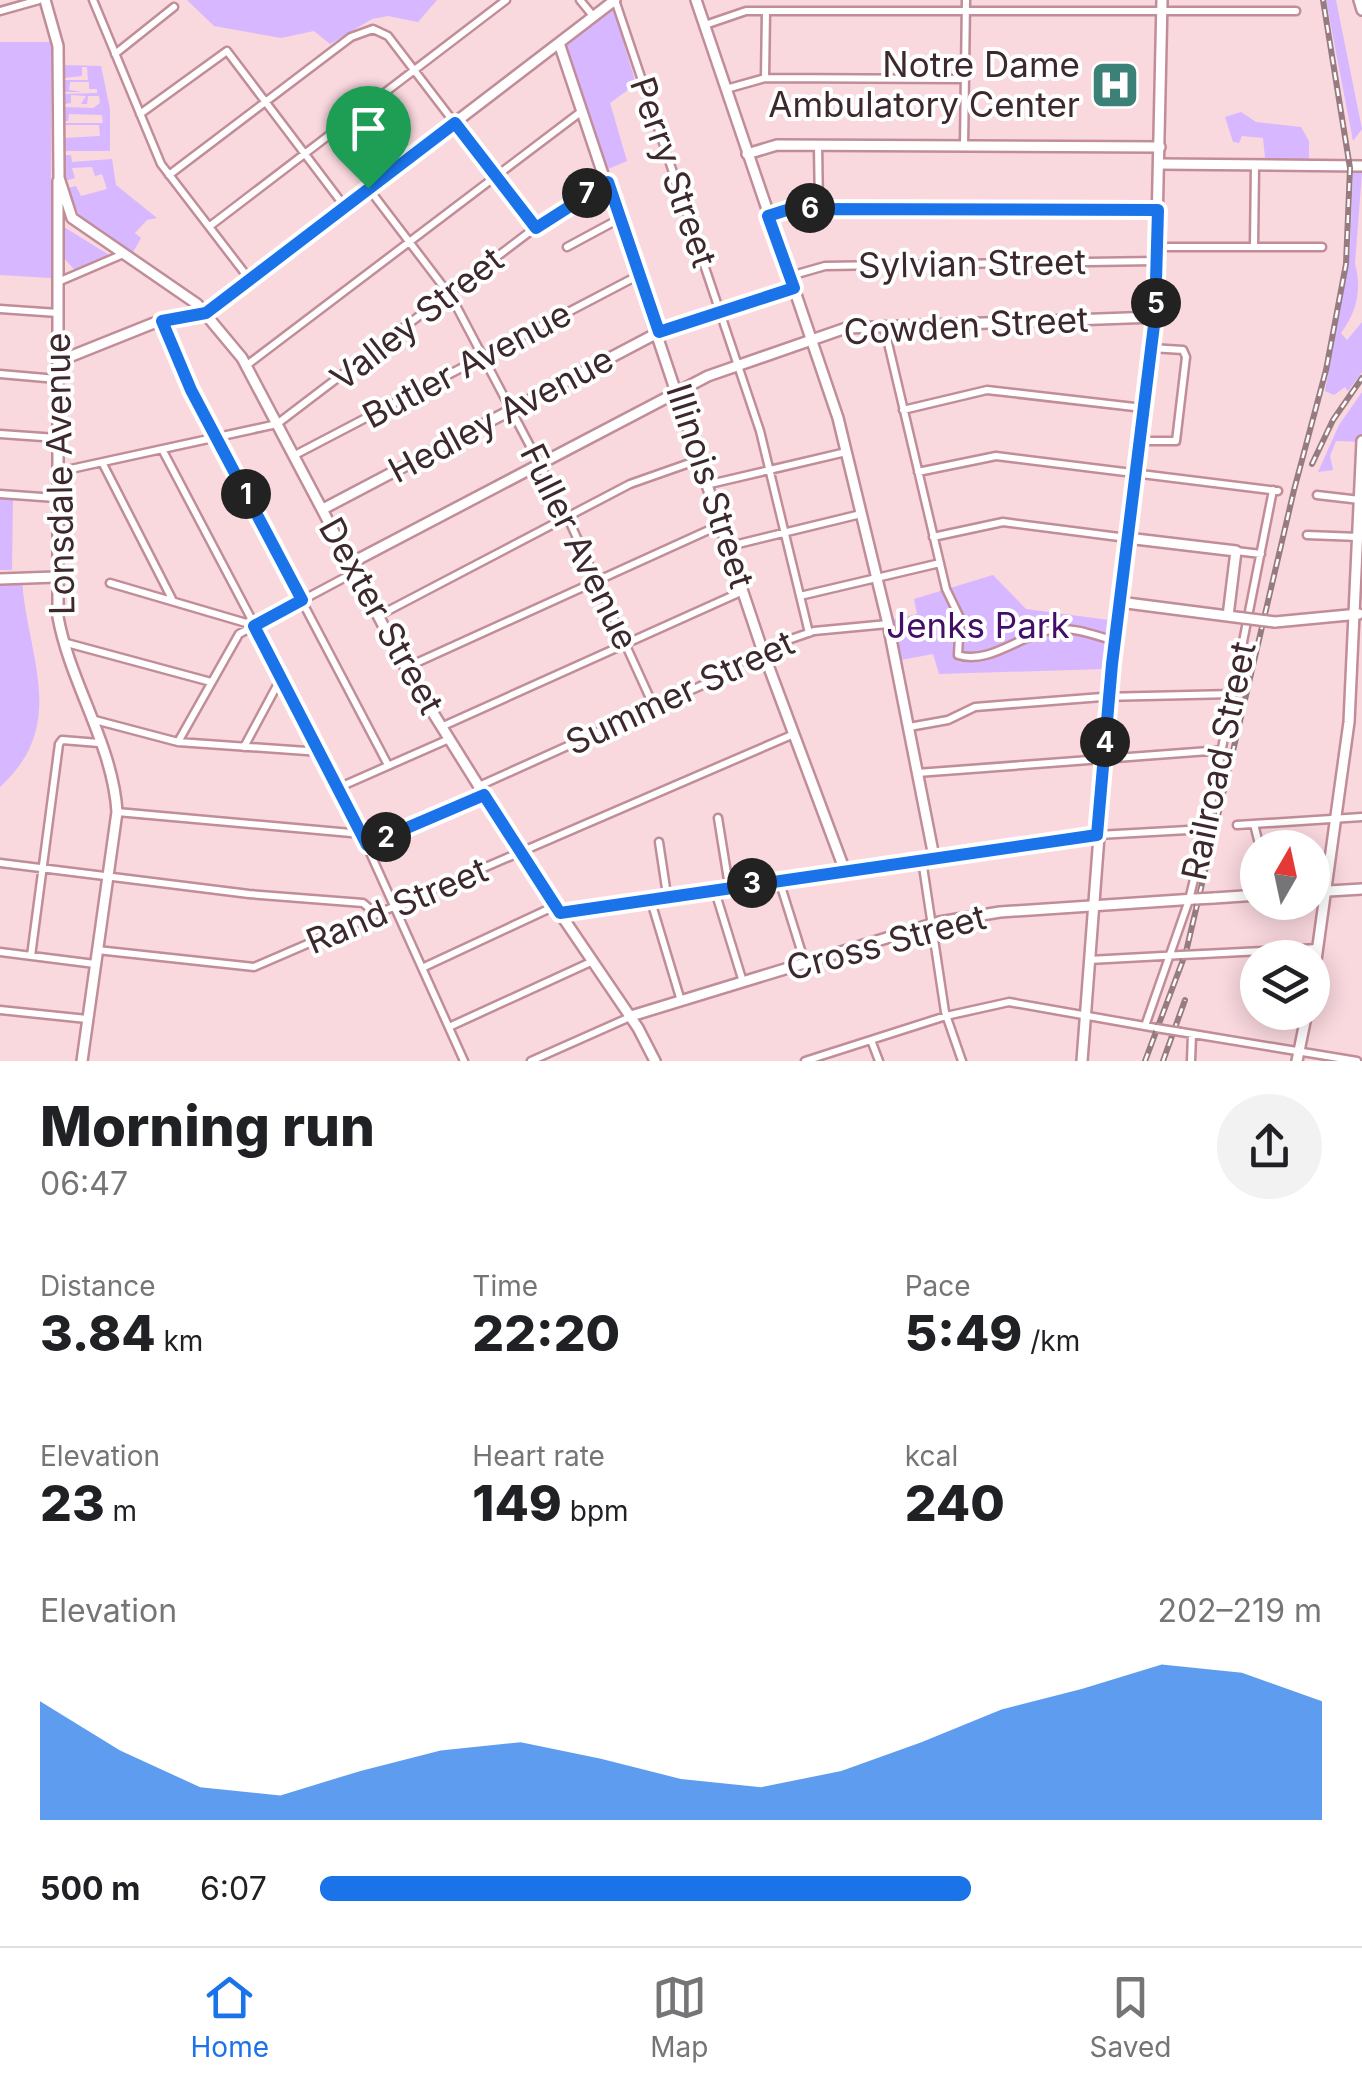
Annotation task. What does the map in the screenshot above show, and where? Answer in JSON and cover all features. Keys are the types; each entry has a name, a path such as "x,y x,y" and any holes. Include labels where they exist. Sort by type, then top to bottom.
{"main road":[{"name":"Lonsdale Avenue","path":"42,0 58,46 56,577 63,642 99,743 117,812 82,1061"},
{"path":"59,361 162,321 206,313 615,0"},
{"path":"696,0 846,452 888,624 934,858"},
{"path":"1082,1061 1114,641 1155,317 1162,0"},
{"path":"1360,0 1362,10"},
{"name":"Illinois Street","path":"559,43 702,459 762,649 845,871"},
{"path":"747,154 777,145 1160,147"},
{"path":"1159,164 1362,166"},
{"name":"Lonsdale Avenue","path":"58,235 69,211 59,178"},
{"name":"Dexter Street","path":"69,211 78,226 206,313 247,365 406,668 520,852 631,1016 656,1061"},
{"name":"Hedley Avenue","path":"323,509 659,332 794,288"},
{"name":"Cowden Street","path":"353,568 540,463 679,391 738,364 852,326 1155,317"},
{"path":"1330,862 1359,614 1362,441"},
{"path":"1128,538 1236,551 1228,616"},
{"path":"0,579 56,577"},
{"path":"1119,602 1275,622 1359,614"},
{"path":"558,910 1097,835"},
{"path":"1330,891 1362,889"},
{"name":"Cross Street","path":"631,1016 933,924 1000,912 1240,897"},
{"path":"1298,1056 1303,1030"}],"street":[{"path":"0,11 42,0"},
{"path":"93,0 169,175 250,280"},
{"path":"210,226 506,0"},
{"path":"580,0 594,17"},
{"name":"Perry Street","path":"615,0 738,364 770,470 809,633"},
{"path":"964,146 966,0"},
{"path":"115,54 174,7"},
{"path":"704,25 741,11 1296,11"},
{"path":"765,78 766,11"},
{"path":"169,175 359,31 373,29 388,36 536,228"},
{"path":"140,114 227,52 345,206"},
{"path":"726,89 765,78 965,80"},
{"path":"247,365 583,110"},
{"path":"818,145 818,209"},
{"path":"1254,246 1255,165"},
{"name":"Valley Street","path":"278,424 536,228 608,182"},
{"name":"Fuller Avenue","path":"368,188 449,294 484,357 598,579 654,706"},
{"path":"768,216 790,209 1158,210"},
{"path":"567,247 620,218"},
{"path":"1157,246 1322,247"},
{"path":"58,282 121,255"},
{"name":"Sylvian Street","path":"790,276 825,266 1157,260"},
{"name":"Butler Avenue","path":"294,455 640,275"},
{"path":"0,309 58,313"},
{"path":"162,321 217,438 388,765"},
{"path":"884,325 946,589 960,618 955,647 961,657 990,654 1021,638 1058,629 1114,641"},
{"path":"1139,441 1176,441 1185,353 1151,348"},
{"path":"0,374 59,379"},
{"path":"903,410 986,390 1143,408"},
{"path":"58,472 278,424"},
{"path":"0,434 57,438"},
{"path":"163,451 340,786 464,1061"},
{"path":"710,484 846,452"},
{"path":"918,472 992,456 1136,472"},
{"path":"378,616 640,480 702,459"},
{"path":"103,464 172,599"},
{"name":"Railroad Street","path":"1136,472 1276,490 1192,899 1168,956 1146,1026"},
{"path":"0,494 56,498"},
{"path":"1317,495 1361,500"},
{"path":"730,546 861,514"},
{"path":"933,537 1002,522 1128,538"},
{"path":"406,668 723,524"},
{"path":"1307,535 1360,538"},
{"path":"1236,551 1261,554"},
{"path":"800,596 940,564"},
{"path":"178,742 234,639 353,568"},
{"path":"110,583 254,626"},
{"path":"441,726 744,590"},
{"name":"Summer Street","path":"367,845 654,706 762,649 809,633 888,624"},
{"path":"63,642 211,682"},
{"path":"244,747 282,677"},
{"path":"908,727 948,720 975,706 1233,694"},
{"path":"90,718 178,742 321,752"},
{"name":"Rand Street","path":"97,950 249,968 795,734"},
{"path":"340,786 449,739"},
{"path":"30,956 60,741 99,743"},
{"path":"917,773 1222,750"},
{"path":"117,812 362,834"},
{"path":"1237,824 1362,817"},
{"path":"718,818 729,886"},
{"path":"1254,824 1256,830"},
{"path":"1097,835 1206,828"},
{"path":"659,842 667,895"},
{"path":"922,859 946,1016 962,1061"},
{"path":"0,863 368,904 376,914"},
{"path":"779,880 805,963"},
{"path":"714,888 743,982"},
{"path":"650,898 681,1001"},
{"path":"422,968 558,910"},
{"path":"0,952 95,964"},
{"path":"1089,960 1240,952"},
{"path":"449,1027 593,962"},
{"path":"806,1061 946,1016 1010,1002 1298,1056 1357,1061"},
{"path":"0,1010 87,1019"},
{"name":"Cross Street","path":"530,1061 631,1016"},
{"path":"1191,1061 1192,1034"},
{"path":"871,1040 878,1061"}],"green space":[{"path":"187,0 437,0 418,22 388,16 372,19 330,44 314,31 281,38 214,26"},
{"path":"1326,0 1336,0 1362,129 1353,141"},
{"path":"613,7 636,84 610,103 627,161 608,169 565,44"},
{"path":"0,42 51,42 51,278 0,275"},
{"path":"64,65 101,66 110,109 110,151 64,151 64,138 100,136 99,125 65,125 65,133 64,123 103,123 102,115 69,114 68,121 63,121 64,107 93,108 100,103 99,96 88,96 87,104 81,104 86,96 71,95 71,103 64,104 64,94 97,93 97,89 89,89 89,82 70,82 69,90 82,92 64,92 64,80 88,80 87,67 82,67 82,76 64,78"},
{"path":"1241,112 1256,122 1301,127 1309,141 1309,167 1266,167 1263,138 1242,136 1239,143 1233,142 1225,117"},
{"path":"64,155 71,155 72,162 112,159 116,185 157,218 147,220 135,233 141,238 131,256 83,224 68,188 76,186 81,196 107,189 102,174 95,176 92,167 72,168 75,178 65,181"},
{"path":"1353,170 1362,172 1355,264 1358,291 1351,317 1341,333 1347,340 1362,322 1362,372 1348,391 1345,387 1334,395 1325,391 1350,251"},
{"path":"64,227 114,258 78,274 64,258"},
{"path":"1362,392 1362,442 1336,441 1330,456 1333,470 1318,472 1339,425"},
{"path":"0,495 13,497 12,570 0,570"},
{"name":"Jenks Park","path":"993,575 1026,609 1109,620 1104,669 939,674 933,654 901,660 892,620 917,614 914,599"},
{"path":"22,578 39,687 39,713 34,738 21,763 0,787 0,579"}],"railway":[{"path":"1145,1061 1186,952 1294,490 1326,370 1346,264 1350,168 1323,0"},
{"path":"1312,464 1333,420 1362,378"},
{"path":"1163,1061 1185,1000"}],"place":[{"name":"Notre Dame Ambulatory Center","path":"1115,85"}],"route":[{"path":"455,123 536,228 608,182 659,332 794,288 768,216 790,209 1158,210 1155,317 1112,664 1097,835 560,913 484,795 367,845 254,626 302,600 191,390 162,321 206,313 368,188 455,123"}]}
